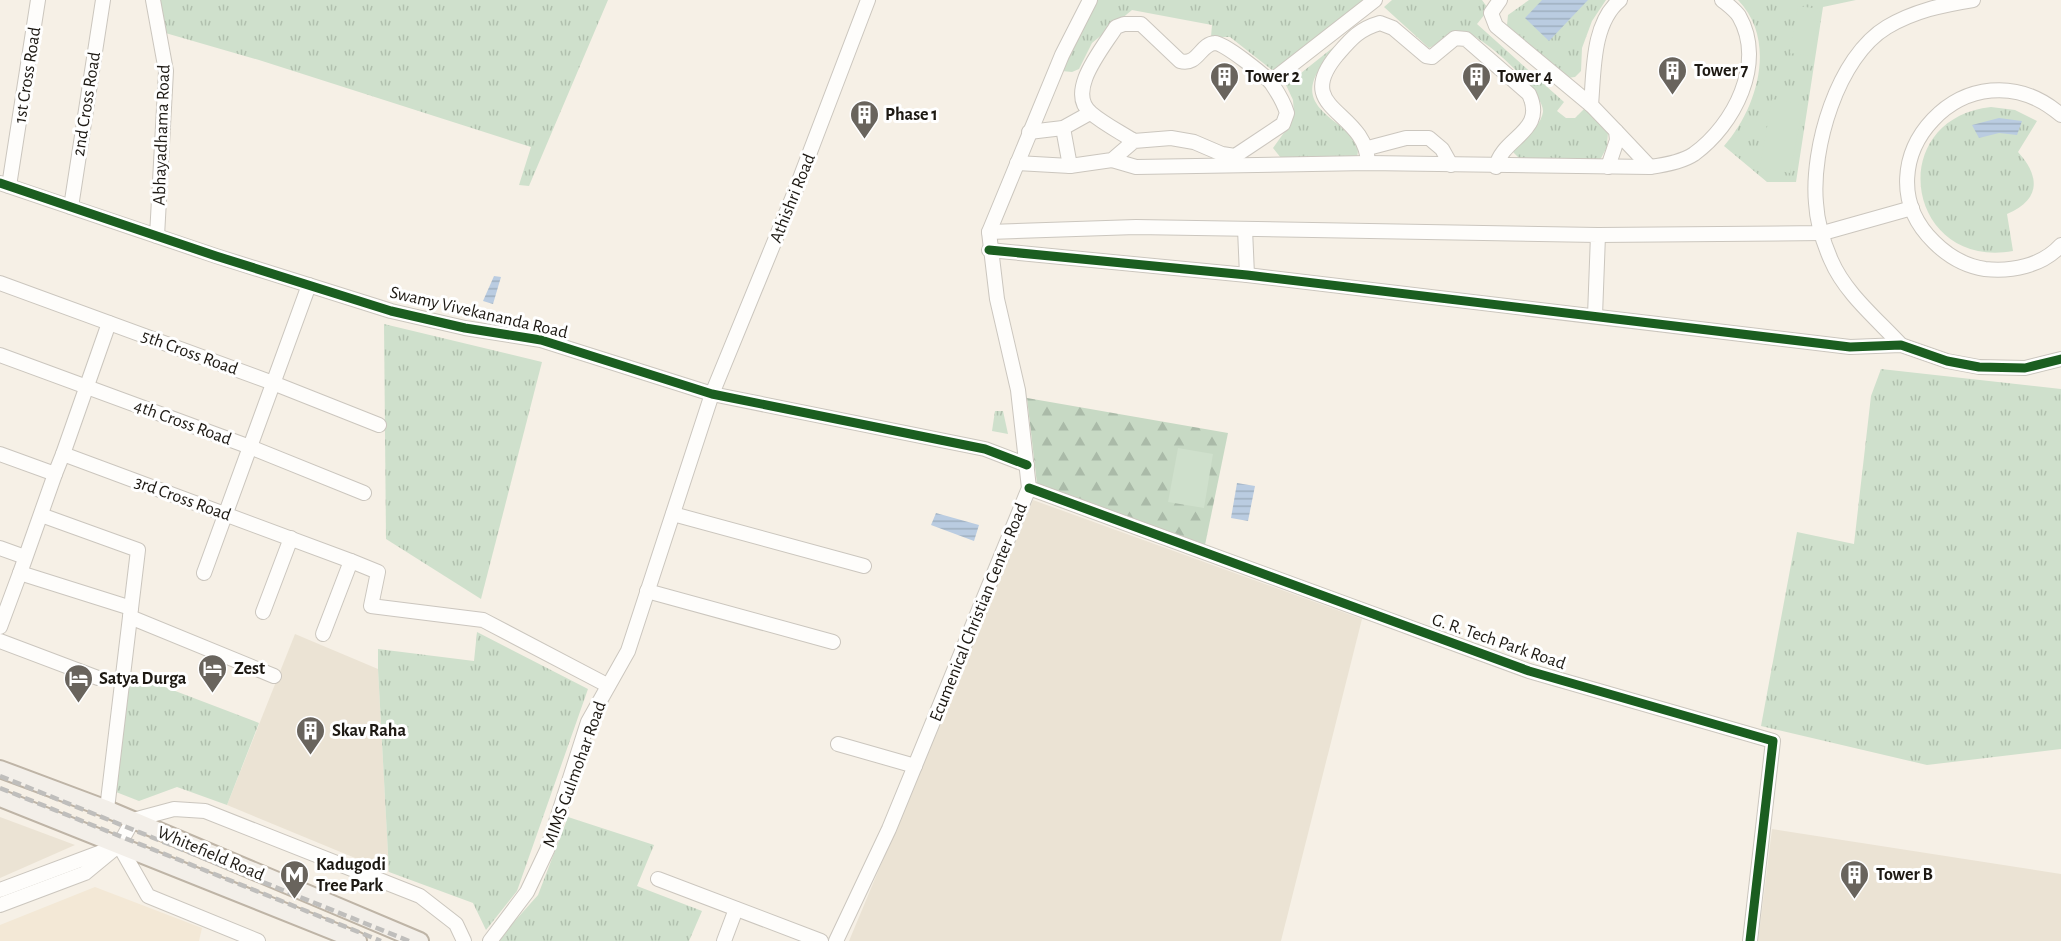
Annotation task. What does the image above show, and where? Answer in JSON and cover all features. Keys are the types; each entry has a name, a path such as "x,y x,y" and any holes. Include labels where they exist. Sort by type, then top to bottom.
{"main road":[{"name":"Whitefield Road","path":"0,769 133,820 420,941"},
{"name":"Whitefield Road","path":"0,798 358,941"}],"street":[{"name":"1st Cross Road","path":"5,184 38,0"},
{"name":"2nd Cross Road","path":"70,207 103,0"},
{"name":"Abhayadhama Road","path":"153,0 166,71 157,236"},
{"name":"Athishri Road","path":"712,394 791,202 868,0"},
{"name":"Ecumenical Christian Center Road","path":"837,941 889,829 1029,488 1018,390 997,299 989,250 989,232 1062,55 1090,0"},
{"path":"1591,105 1597,45 1610,8 1620,0"},
{"path":"1017,163 1070,166 1112,160 1136,167 1368,163 1496,167 1650,167 1670,164 1693,154 1711,138 1736,106 1744,88 1748,70 1748,39 1738,15 1722,0"},
{"path":"1901,345 1846,286 1832,261 1816,205 1816,174 1821,141 1829,110 1856,57 1884,28 1921,10 1973,0"},
{"path":"1496,1 1491,13 1496,26 1591,105 1650,167"},
{"path":"1271,81 1371,3 1380,23"},
{"path":"1368,163 1368,148 1362,137 1324,99 1321,81 1356,33 1380,23 1393,28 1426,56 1432,57 1455,38 1466,39 1529,94 1533,103 1533,116 1527,129 1497,158 1496,167"},
{"path":"1124,24 1141,24 1180,61 1193,60 1210,45 1222,44 1271,81 1284,105 1286,119 1284,124 1240,154 1228,156 1180,139 1134,141 1090,113 1084,105 1082,96 1085,77 1116,27 1124,24"},
{"path":"2061,115 2048,103 2022,92 1995,89 1967,95 1943,108 1924,128 1912,153 1907,180 1912,208 1925,234 1946,254 1972,267 2002,271 2030,265 2061,245"},
{"path":"1029,132 1063,128 1090,113"},
{"path":"1063,128 1070,166"},
{"path":"1608,167 1617,140 1616,131"},
{"path":"1368,148 1406,138 1429,138 1442,149 1452,165"},
{"path":"1112,160 1134,141"},
{"name":"Swamy Vivekananda Road","path":"5,184 157,236 392,311 465,328 541,340 712,394 985,449 1027,465"},
{"path":"989,232 1136,227 1598,236 1823,233 1912,208"},
{"path":"1245,229 1247,275"},
{"path":"1595,316 1598,236"},
{"path":"989,250 1247,275 1850,347 1901,345 1947,361 1979,367 2025,368 2061,359"},
{"name":"5th Cross Road","path":"0,283 273,383 379,425"},
{"path":"204,573 309,285"},
{"path":"0,627 109,322"},
{"name":"4th Cross Road","path":"0,355 250,447 364,493"},
{"name":"MIMS Gulmohar Road","path":"490,941 527,892 547,850 588,722 606,686 628,651 712,394"},
{"path":"0,454 56,474"},
{"name":"3rd Cross Road","path":"63,454 226,513 378,572 371,606 483,620 606,686"},
{"name":"G. R. Tech Park Road","path":"1029,488 1529,671 1773,741 1749,941"},
{"path":"672,514 864,566"},
{"path":"40,515 138,550 106,809"},
{"path":"263,612 291,538"},
{"path":"0,548 25,557"},
{"path":"323,634 351,561"},
{"path":"20,573 130,613 274,675"},
{"path":"647,591 833,642"},
{"path":"0,640 98,678"},
{"path":"838,744 915,766"},
{"path":"0,906 85,873 120,845 133,820 174,808 205,811 420,896 456,924 464,941"},
{"path":"0,890 72,860 120,845"},
{"path":"120,845 148,896 258,941"},
{"path":"658,879 821,941"},
{"path":"724,941 736,909"}],"shaded area":[{"path":"1033,500 1362,619 1281,941 849,941"},
{"path":"295,634 378,669 389,872 227,805"},
{"path":"0,817 75,845 0,878"},
{"path":"1772,829 2061,874 2061,941 1758,941"},
{"path":"95,887 202,928 199,941 0,941 0,925"}],"green space":[{"path":"157,0 608,0 529,186 519,185 531,147 259,60 162,32"},
{"path":"1096,0 1366,0 1284,65 1272,70 1230,37 1211,37 1212,25 1132,10 1092,43 1079,69 1072,72 1062,71"},
{"path":"1392,0 1482,0 1487,7 1485,14 1477,24 1564,102 1557,111 1566,118 1575,118 1586,107 1608,132 1607,147 1600,160 1520,159 1513,152 1542,117 1541,103 1534,91 1510,64 1470,34 1456,31 1429,48 1384,7"},
{"path":"1529,0 1606,0 1592,21 1582,48 1581,71 1575,77 1567,78 1507,25 1508,15"},
{"path":"1738,0 1856,0 1823,7 1796,182 1767,182 1724,146 1746,113 1758,74 1760,54 1757,35 1750,17"},
{"path":"1798,6 1820,9 1812,56 1790,53"},
{"path":"1345,38 1319,70 1312,89 1315,101 1323,111 1352,137 1358,146 1357,157 1281,158 1273,148 1294,114 1293,100 1286,85"},
{"path":"1772,99 1803,105 1790,173 1760,167"},
{"path":"1991,107 2015,110 2037,121 2018,152 2031,170 2033,187 2026,202 2007,214 2013,251 1977,251 1949,238 1931,217 1921,191 1922,163 1934,137 1957,117"},
{"path":"384,324 542,362 481,599 386,539"},
{"path":"1881,369 2061,389 2061,749 1927,765 1761,726 1797,532 1854,544 1871,396"},
{"path":"1027,398 1228,433 1205,545 1037,484"},
{"path":"995,411 1003,411 1008,434 992,431"},
{"path":"1178,448 1213,454 1204,508 1168,502"},
{"path":"477,632 588,689 517,891 486,930 473,903 389,872 378,669 378,649 474,661"},
{"path":"128,673 259,723 227,805 177,787 139,801 116,792"},
{"path":"568,817 654,845 637,886 702,911 689,941 497,941 538,895"}],"water":[{"path":"1542,0 1588,0 1549,41 1525,18"},
{"path":"1999,118 2022,121 2017,135 1999,133 1979,138 1972,125"},
{"path":"494,276 501,277 493,304 483,301"},
{"path":"1237,483 1255,486 1248,521 1231,518"},
{"path":"936,513 979,525 974,541 931,525"}],"railway":[{"path":"0,776 409,941"},
{"path":"0,788 381,941"}],"cycle path":[{"path":"0,183 216,256 391,311 465,328 541,340 712,394 985,449 1027,465"},
{"path":"989,250 1247,275 1850,347 1901,345 1947,361 1979,367 2025,368 2061,359"},
{"path":"1029,488 1529,671 1773,741 1750,941"}],"place":[{"name":"Tower 7","path":"1673,96"},
{"name":"Tower 2","path":"1224,102"},
{"name":"Tower 4","path":"1476,102"},
{"name":"Phase 1","path":"864,140"},
{"name":"Zest","path":"213,694"},
{"name":"Satya Durga","path":"78,704"},
{"name":"Skav Raha","path":"311,756"},
{"name":"Kadugodi Tree Park","path":"295,900"},
{"name":"Tower B","path":"1855,900"}]}
